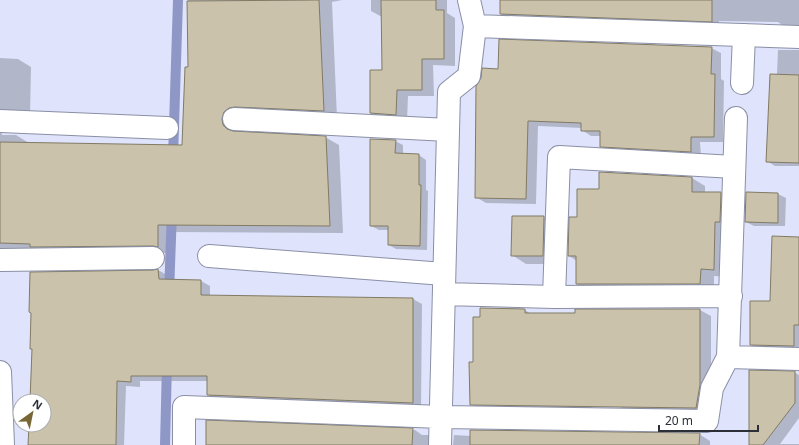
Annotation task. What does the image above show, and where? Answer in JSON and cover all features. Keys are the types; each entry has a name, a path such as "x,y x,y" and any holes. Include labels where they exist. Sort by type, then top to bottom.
{"street":[{"path":"440,445 448,92 469,76 475,26 469,0"},
{"path":"475,26 799,37"},
{"path":"742,83 744,36"},
{"path":"184,445 184,407 441,417 707,421 712,388 728,357 736,118"},
{"path":"234,119 448,130"},
{"path":"0,121 167,128"},
{"path":"554,297 559,158 734,168"},
{"path":"209,256 554,297 730,296"},
{"path":"0,260 153,258"},
{"path":"728,357 799,359"},
{"path":"0,372 3,445"}],"building":[{"path":"319,0 324,111 235,107 229,108 224,112 222,119 223,125 227,129 233,131 326,136 330,226 158,225 158,247 30,247 30,244 0,243 0,142 182,145 185,67 188,67 187,1"},
{"path":"381,0 436,0 436,10 444,10 444,59 422,59 422,90 397,90 396,115 370,113 370,70 382,70"},
{"path":"500,0 712,0 712,22 500,14"},
{"path":"499,39 712,47 711,74 715,74 714,137 691,137 691,152 600,147 600,131 581,131 581,123 528,121 526,199 475,198 476,86 481,78 482,68 498,69"},
{"path":"770,74 799,75 799,163 766,162"},
{"path":"370,139 396,140 395,153 419,154 419,185 421,185 420,246 388,245 388,226 370,226"},
{"path":"599,172 692,177 692,192 721,192 720,222 715,222 714,270 701,269 700,284 576,284 576,256 568,256 569,217 577,217 577,189 599,189"},
{"path":"746,192 778,193 778,223 745,222"},
{"path":"512,216 544,216 543,256 511,256"},
{"path":"772,236 799,237 799,325 794,325 794,346 750,345 750,301 770,301"},
{"path":"158,269 159,279 201,280 201,295 413,298 413,403 207,395 207,376 131,376 131,382 117,381 116,445 28,445 29,433 52,433 52,393 30,393 32,349 30,349 31,313 29,312 30,272"},
{"path":"480,308 525,309 525,313 575,313 575,309 700,309 700,385 696,408 470,405 469,362 473,362 473,317 480,317"},
{"path":"749,370 795,371 795,403 763,445 749,445"},
{"path":"206,420 413,428 412,445 206,445"},
{"path":"470,430 700,433 699,445 470,445"}],"waterway":[{"path":"173,157 178,0"},
{"path":"169,293 172,211"},
{"path":"165,445 167,363"}]}
